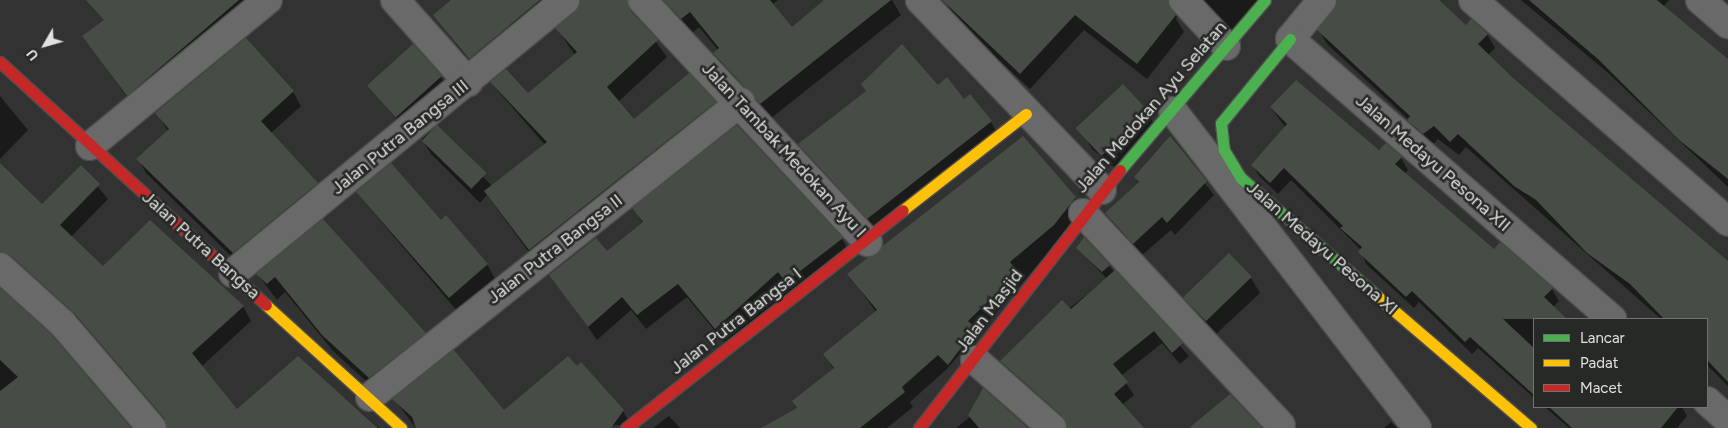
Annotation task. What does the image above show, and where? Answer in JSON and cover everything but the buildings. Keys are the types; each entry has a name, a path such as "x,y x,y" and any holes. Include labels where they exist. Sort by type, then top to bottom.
{"street":[{"path":"90,146 268,0"},
{"path":"395,0 468,82"},
{"name":"Jalan Putra Bangsa III","path":"233,273 468,82 565,0"},
{"name":"Jalan Tambak Medokan Ayu I","path":"642,0 741,102 868,242 1026,114"},
{"path":"920,0 1026,114 1102,190"},
{"path":"1183,0 1226,46"},
{"name":"Jalan Medokan Ayu Selatan","path":"1083,213 1173,111 1265,0"},
{"path":"1290,39 1322,0"},
{"path":"1473,0 1728,222"},
{"path":"1700,0 1728,24"},
{"name":"Jalan Medayu Pesona XII","path":"1290,39 1611,318"},
{"name":"Jalan Medayu Pesona XI","path":"1290,39 1221,123 1224,150 1241,178 1531,428"},
{"name":"Jalan Putra Bangsa","path":"0,62 90,146 370,397 401,428"},
{"name":"Jalan Putra Bangsa II","path":"370,397 741,102"},
{"path":"1173,111 1417,428"},
{"path":"1083,213 1281,425"},
{"name":"Jalan Masjid","path":"920,428 975,360 1083,213"},
{"name":"Jalan Putra Bangsa I","path":"626,428 868,242"},
{"path":"0,267 62,323 152,428"},
{"path":"975,360 1052,428"}],"traffic: fast":[{"path":"1120,170 1265,0"},
{"path":"1290,39 1221,123 1224,150 1241,178 1377,296"}],"traffic: slow":[{"path":"903,210 1026,114"},
{"path":"1377,296 1531,428"},
{"path":"266,305 401,428"}],"traffic: jam":[{"path":"0,62 266,305"},
{"path":"919,428 1120,170"},
{"path":"626,428 903,210"}]}
